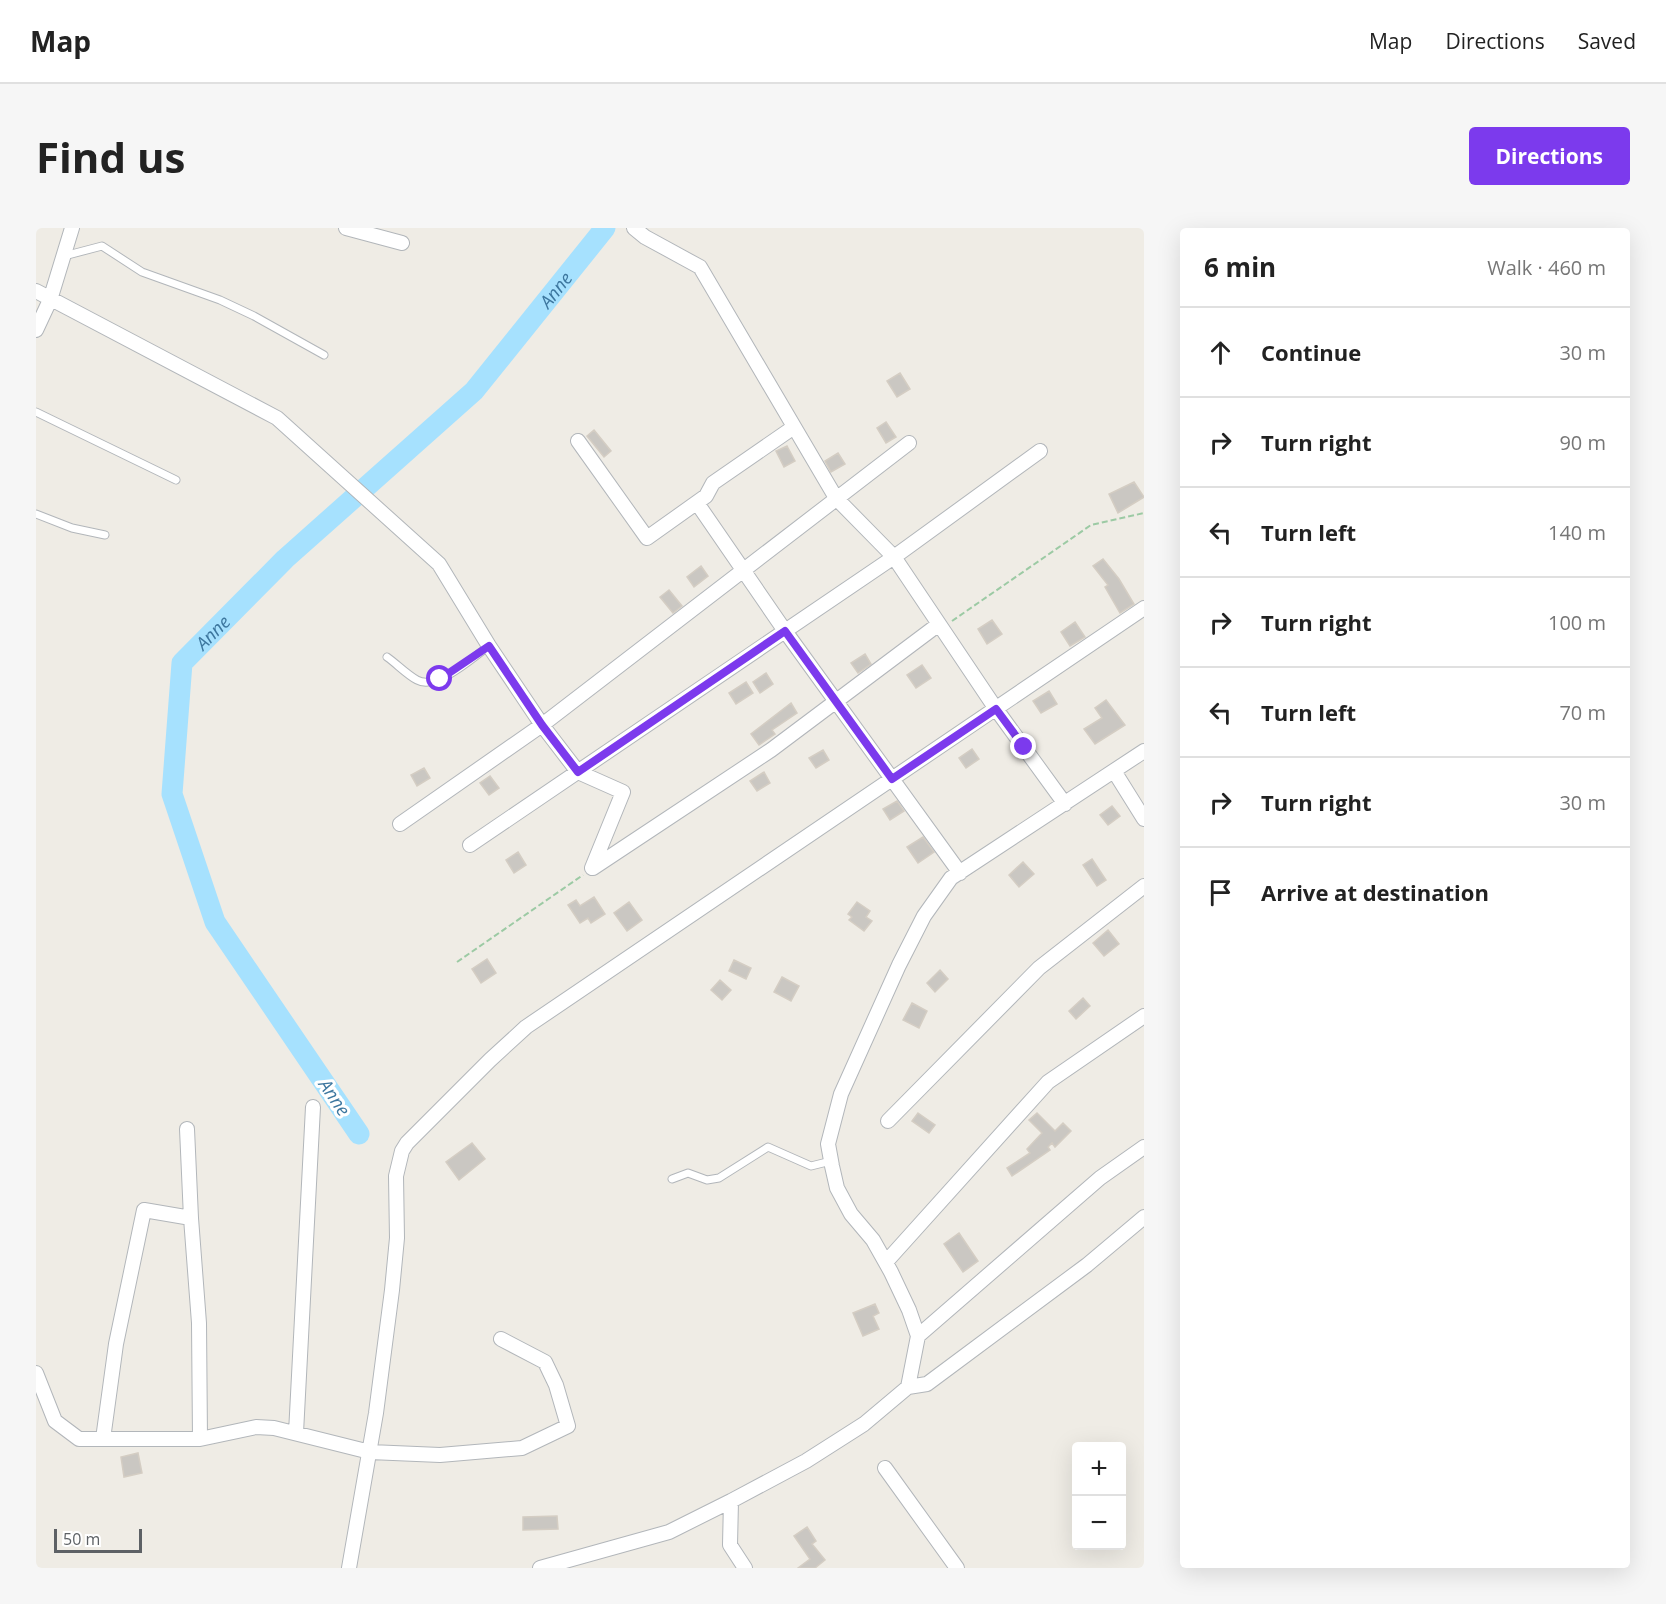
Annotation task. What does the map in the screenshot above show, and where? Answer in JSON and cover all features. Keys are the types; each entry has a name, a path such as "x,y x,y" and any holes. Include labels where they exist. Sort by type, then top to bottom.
{"street":[{"path":"36,330 50,300 72,228"},
{"path":"346,228 402,243"},
{"path":"634,228 645,237 700,267 836,498 894,557 996,709 1065,804"},
{"path":"36,291 277,418 439,564 489,646 542,725 578,772 623,792 592,868"},
{"path":"578,441 647,538 706,496 712,483 794,427"},
{"path":"400,824 542,725 909,443"},
{"path":"470,845 894,557 1040,451"},
{"path":"697,503 742,572 960,873"},
{"path":"349,1568 370,1452 393,1280 397,1238 396,1176 402,1151 407,1143 526,1027 1144,608"},
{"path":"592,868 771,750 941,626"},
{"path":"908,1387 918,1336 909,1310 886,1262 873,1240 851,1214 837,1188 828,1144 842,1094 924,916 951,878 1144,751"},
{"path":"1114,771 1144,819"},
{"path":"888,1121 1039,968 1144,886"},
{"path":"886,1262 1048,1082 1144,1016"},
{"path":"296,1433 313,1107"},
{"path":"187,1129 191,1218 200,1323 200,1439"},
{"path":"918,1336 1100,1178 1144,1147"},
{"path":"104,1439 116,1344 144,1210 191,1218"},
{"path":"540,1568 669,1532 806,1461 864,1424 908,1387 927,1384 1087,1265 1144,1217"},
{"path":"36,1373 55,1421 79,1439 200,1439 256,1427 274,1428 370,1452 440,1455 522,1448 568,1426 556,1385 545,1362 501,1339"},
{"path":"885,1468 957,1568"},
{"path":"731,1501 730,1545 745,1568"}],"lane":[{"path":"64,256 102,246 142,272 220,300 255,316 324,355"},
{"path":"36,412 176,480"},
{"path":"36,514 72,528 105,534"},
{"path":"387,657 417,680 429,683 458,669 489,646"},
{"path":"672,1179 688,1173 707,1180 720,1178 768,1147 811,1166 831,1161"}],"path":[{"path":"941,626 1091,525 1144,513"},
{"path":"457,962 592,868"}],"building":[{"path":"900,373 910,389 897,397 887,381"},
{"path":"886,422 896,437 886,443 877,428"},
{"path":"594,430 611,451 604,457 587,436"},
{"path":"787,446 795,461 784,467 776,451"},
{"path":"838,453 845,464 831,472 825,461"},
{"path":"1134,482 1144,497 1118,513 1109,494"},
{"path":"1103,559 1119,579 1134,604 1120,613 1105,587 1108,585 1093,566"},
{"path":"701,566 708,576 694,587 687,577"},
{"path":"669,590 682,606 673,613 660,597"},
{"path":"992,620 1002,634 987,644 978,629"},
{"path":"1075,622 1085,637 1070,646 1061,632"},
{"path":"865,654 871,664 858,673 851,663"},
{"path":"922,665 931,678 916,688 907,675"},
{"path":"766,673 773,684 760,693 753,682"},
{"path":"746,682 753,693 736,704 729,693"},
{"path":"1049,691 1057,704 1041,713 1033,701"},
{"path":"1106,700 1125,725 1095,744 1084,729 1102,718 1095,708"},
{"path":"791,703 797,713 772,730 775,734 759,745 751,734"},
{"path":"972,749 979,759 966,768 959,758"},
{"path":"823,750 829,760 816,768 809,758"},
{"path":"424,768 430,778 417,786 411,775"},
{"path":"764,772 770,783 757,791 750,781"},
{"path":"490,776 499,788 489,795 480,783"},
{"path":"897,801 904,811 890,820 883,809"},
{"path":"1112,806 1120,816 1108,825 1100,815"},
{"path":"923,837 934,852 918,863 907,847"},
{"path":"518,852 526,865 514,873 506,860"},
{"path":"1092,859 1106,880 1097,886 1083,865"},
{"path":"1023,862 1034,874 1019,887 1009,875"},
{"path":"594,897 605,914 591,923 588,918 580,923 568,905 576,900 580,906"},
{"path":"629,902 642,920 627,931 614,913"},
{"path":"857,902 870,911 866,917 872,921 864,931 849,920 852,917 848,914"},
{"path":"1108,930 1119,944 1104,956 1093,943"},
{"path":"487,959 496,973 481,983 472,969"},
{"path":"734,960 751,968 746,979 729,971"},
{"path":"940,970 948,979 935,992 927,983"},
{"path":"782,977 799,986 791,1001 774,992"},
{"path":"720,980 731,990 722,1000 711,990"},
{"path":"1083,998 1090,1006 1076,1019 1069,1011"},
{"path":"912,1003 927,1011 919,1028 903,1020"},
{"path":"918,1113 935,1125 929,1133 912,1121"},
{"path":"1037,1113 1055,1131 1063,1123 1071,1131 1055,1147 1052,1143 1048,1147 1050,1150 1012,1176 1007,1168 1030,1153 1027,1149 1042,1133 1029,1120"},
{"path":"472,1143 485,1159 459,1180 446,1162"},
{"path":"959,1233 978,1261 963,1272 944,1244"},
{"path":"875,1304 879,1313 873,1316 879,1329 863,1336 853,1313"},
{"path":"138,1453 142,1473 124,1477 121,1457"},
{"path":"557,1516 558,1529 523,1530 523,1517"},
{"path":"807,1527 816,1541 812,1544 825,1560 815,1568 798,1568 810,1559 794,1536"}],"waterway":[{"name":"Anne","path":"359,1134 215,922 172,794 182,663 285,559 474,391 605,228"}],"route":[{"path":"440,679 489,646 542,725 578,772 785,631 892,779 996,709 1024,747"}]}
